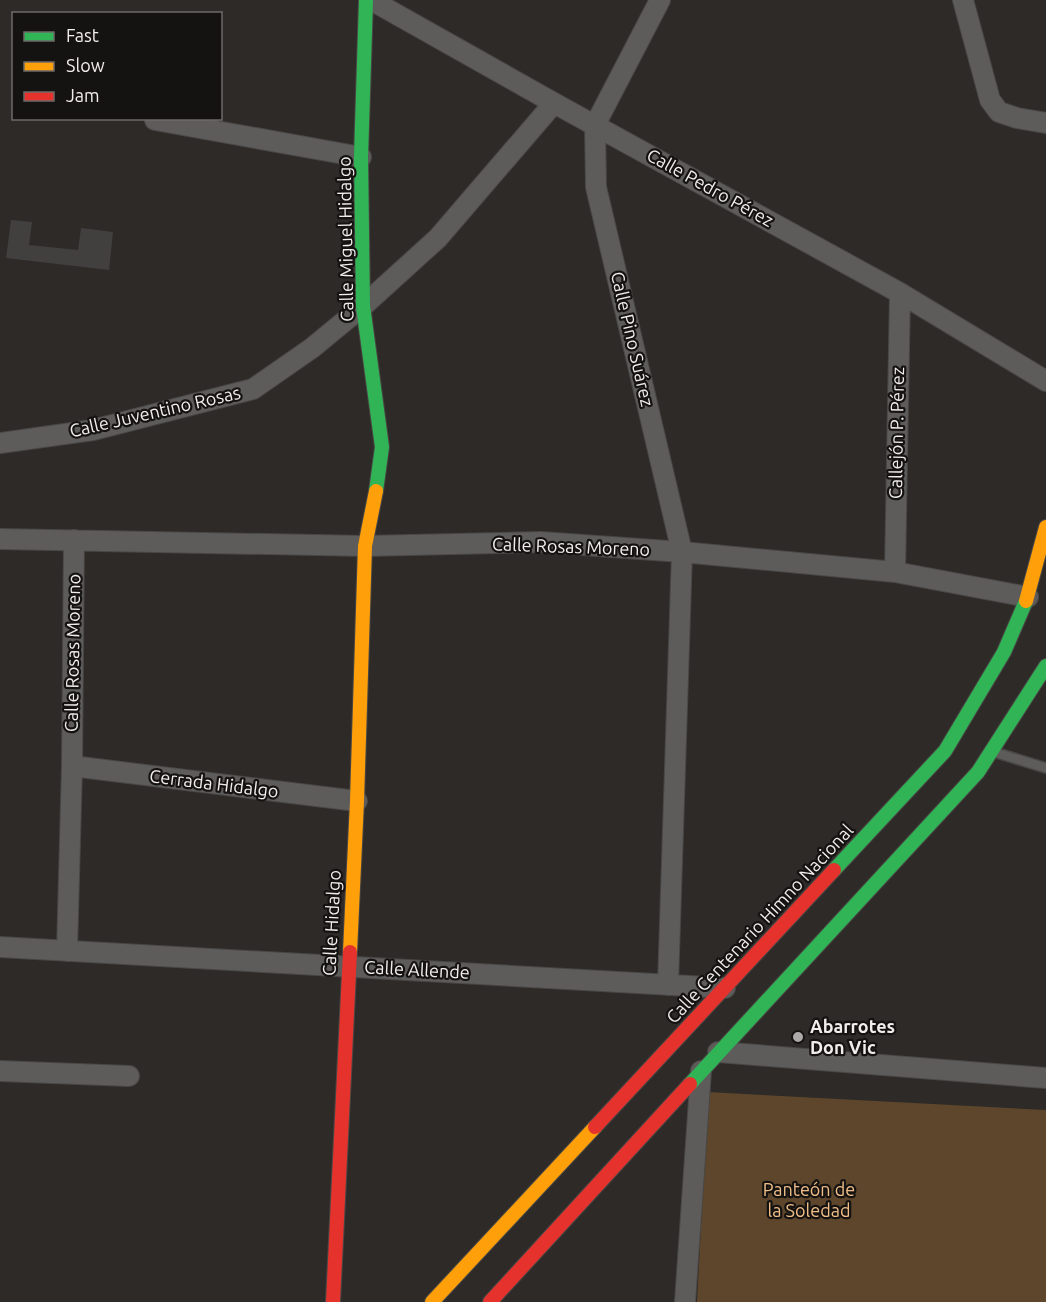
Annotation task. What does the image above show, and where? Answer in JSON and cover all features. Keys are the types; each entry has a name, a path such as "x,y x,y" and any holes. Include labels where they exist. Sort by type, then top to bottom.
{"main road":[{"name":"Calle Miguel Hidalgo","path":"365,546 382,447 363,306 361,157 366,0"},
{"name":"Calle Centenario Himno Nacional","path":"432,1302 945,751 1004,652 1028,597 1046,527"},
{"name":"Calle Hidalgo","path":"333,1302 357,801 365,546"},
{"path":"490,1302 978,772 1046,666"}],"street":[{"name":"Calle Pedro Pérez","path":"371,0 900,293 1046,381"},
{"path":"595,125 660,0"},
{"path":"963,0 990,100 999,112 1046,123"},
{"name":"Calle Juventino Rosas","path":"0,443 93,430 254,389 312,348 363,306 438,238 554,103"},
{"path":"155,120 361,157"},
{"name":"Calle Pino Suárez","path":"595,125 596,187 682,552 668,985"},
{"name":"Callejón P. Pérez","path":"895,572 900,293"},
{"name":"Calle Rosas Moreno","path":"0,539 365,546 541,542 682,552 895,572 1028,597"},
{"name":"Calle Rosas Moreno","path":"67,951 72,766 74,540"},
{"name":"Cerrada Hidalgo","path":"72,766 357,801"},
{"name":"Calle Allende","path":"0,947 725,988"},
{"path":"718,1052 1046,1078"},
{"path":"0,1071 129,1076"},
{"path":"686,1302 701,1071"}],"lane":[{"path":"991,751 1046,768"}],"green space":[{"name":"Panteón de la Soledad","path":"708,1092 1046,1110 1046,1302 697,1302"}],"building":[{"path":"11,220 32,222 29,245 78,250 81,228 113,232 109,270 6,258"}],"traffic: fast":[{"path":"366,0 361,157 363,306 382,447 376,491"},
{"path":"834,870 945,751 1004,652 1026,601"},
{"path":"690,1084 978,772 1046,666"}],"traffic: slow":[{"path":"350,952 365,546 376,491"},
{"path":"1026,601 1046,527"},
{"path":"432,1302 595,1127"}],"traffic: jam":[{"path":"595,1127 834,870"},
{"path":"333,1302 350,952"},
{"path":"490,1302 690,1084"}],"place":[{"name":"Abarrotes Don Vic","path":"798,1037"}]}
